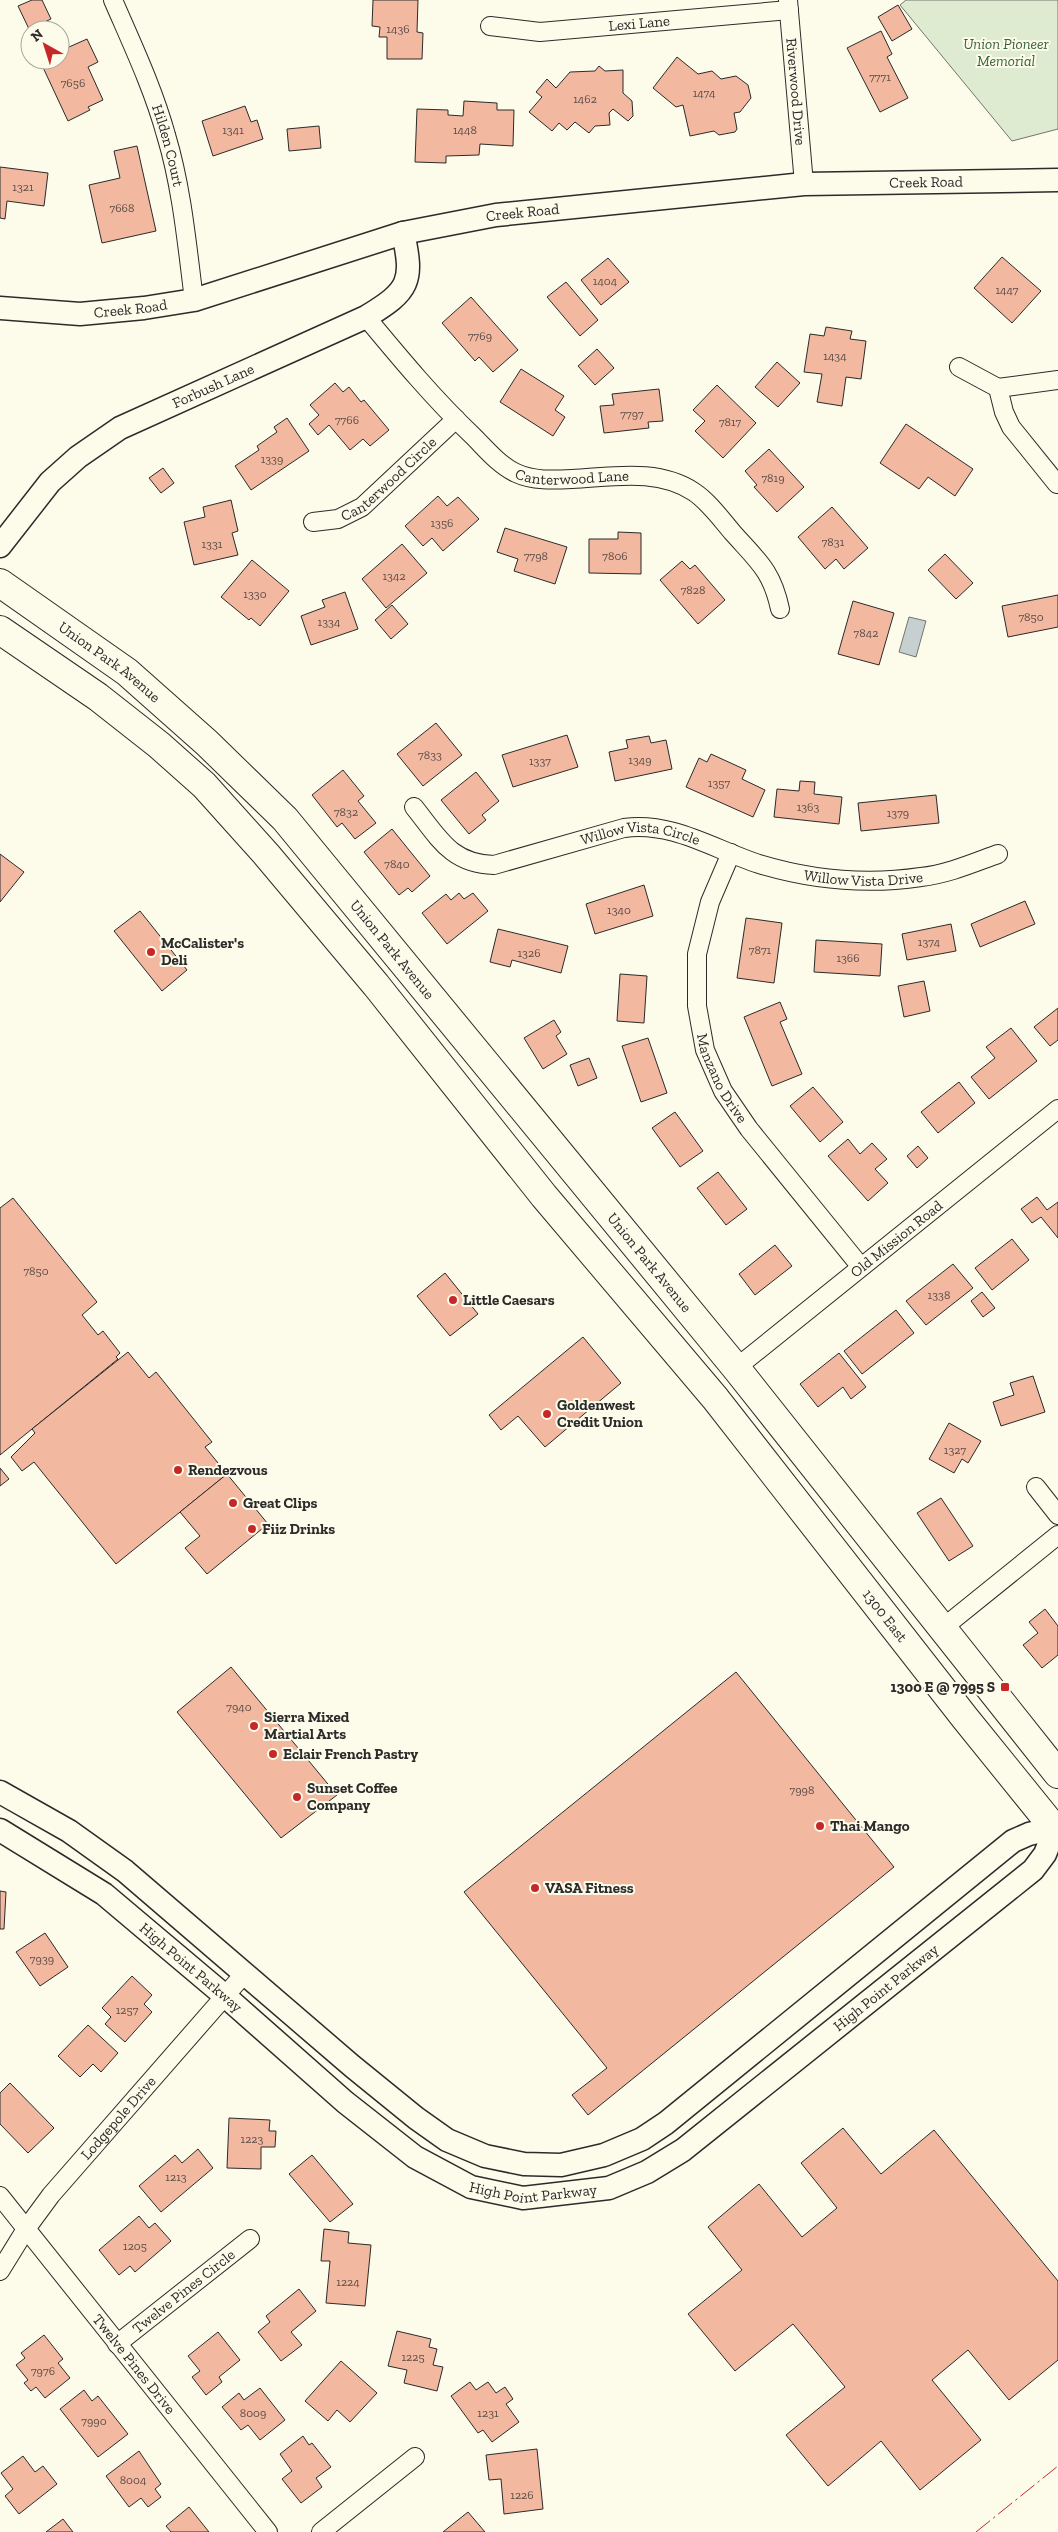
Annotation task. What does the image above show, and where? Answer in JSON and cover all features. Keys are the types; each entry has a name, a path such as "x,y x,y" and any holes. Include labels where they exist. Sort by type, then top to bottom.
{"main road":[{"name":"Union Park Avenue","path":"0,583 127,672 208,743 285,819 736,1368"},
{"path":"0,630 98,697 159,745 204,785 214,782 228,789 263,820 304,842"},
{"name":"1300 East","path":"204,785 266,854 370,977 556,1210 715,1398 965,1718 1057,1829"},
{"path":"736,1368 944,1627 1058,1774"}],"street":[{"name":"Hilden Court","path":"113,0 151,89 167,136 180,193 194,300"},
{"name":"Lexi Lane","path":"490,26 540,32 789,5"},
{"name":"Riverwood Drive","path":"789,5 804,184"},
{"name":"Creek Road","path":"0,308 80,314 144,308 194,300 402,233 496,215 804,184 1058,180"},
{"name":"Forbush Lane","path":"0,546 50,482 78,457 120,428 366,318 397,296 409,275 409,262 402,233"},
{"name":"Canterwood Lane","path":"366,318 426,389 498,461 515,473 533,479 552,480 648,476 671,480 694,492 709,505 765,569 775,586 780,609"},
{"path":"959,367 998,388 1058,380"},
{"path":"998,388 1004,412 1011,427 1057,484"},
{"name":"Canterwood Circle","path":"313,522 338,518 362,507 456,419"},
{"name":"Willow Vista Circle","path":"414,807 448,849 461,859 478,864 494,865 549,851 624,828 640,826 657,827 731,853"},
{"name":"Willow Vista Drive","path":"731,853 758,864 798,874 839,881 922,877 998,854"},
{"name":"Manzano Drive","path":"731,853 710,902 697,954 697,1006 705,1050 723,1090 749,1129 861,1267"},
{"name":"Old Mission Road","path":"736,1368 1058,1109"},
{"path":"1036,1487 1058,1515"},
{"path":"944,1627 1058,1535"},
{"name":"High Point Parkway","path":"0,1792 69,1831 125,1871 382,2090 447,2140 485,2156 524,2164 561,2165 604,2155 642,2139 1013,1841 1029,1834 1057,1829"},
{"name":"High Point Parkway","path":"0,1830 104,1894 225,1996 346,2102 415,2157 471,2187 523,2198 609,2188 647,2172 683,2150 1033,1870 1045,1854 1057,1829"},
{"name":"Lodgepole Drive","path":"0,2271 26,2229 51,2194 245,1973"},
{"name":"Twelve Pines Drive","path":"0,2196 268,2532"},
{"name":"Twelve Pines Circle","path":"117,2344 250,2239"},
{"path":"321,2532 415,2457"}],"green space":[{"name":"Union Pioneer Memorial","path":"906,0 1058,0 1058,129 1012,141 900,5"}],"shaded area":[{"path":"909,617 926,621 916,657 899,652"}],"building":[{"path":"32,0 42,0 51,19 25,20 18,6"},
{"path":"373,0 418,0 417,32 423,33 422,59 387,59 387,37 379,37 380,27 372,26"},
{"path":"898,5 912,29 892,41 878,17"},
{"path":"881,31 892,54 887,57 908,98 880,112 847,48"},
{"path":"87,39 98,62 88,67 103,100 88,107 90,110 68,121 44,70 70,70 70,47"},
{"path":"677,57 698,74 712,71 721,79 736,76 748,85 751,98 740,112 734,113 737,129 735,132 719,135 714,131 690,136 683,105 676,107 653,88"},
{"path":"599,66 605,71 623,70 623,93 632,101 633,116 628,121 613,109 609,113 610,125 595,126 589,133 575,122 567,130 559,123 552,131 529,112 542,97 536,92 547,79 556,88 570,72 595,71"},
{"path":"464,101 497,103 497,110 514,110 513,146 480,144 479,155 446,156 446,163 415,162 417,109 448,110 448,115 463,116"},
{"path":"245,106 251,122 257,120 263,139 213,156 202,121"},
{"path":"319,126 321,148 289,151 287,129"},
{"path":"137,146 156,231 102,243 89,185 120,178 114,151"},
{"path":"0,167 48,173 44,206 7,201 5,219 0,218"},
{"path":"1002,257 1041,291 1012,323 974,288"},
{"path":"608,258 629,282 601,305 581,280"},
{"path":"566,282 598,320 580,336 547,297"},
{"path":"471,297 518,350 493,372 479,357 475,361 442,323"},
{"path":"826,327 852,331 850,339 866,341 861,379 846,377 842,406 817,402 822,374 804,372 810,334 824,336"},
{"path":"597,349 614,368 595,385 578,366"},
{"path":"777,362 800,383 778,407 755,387"},
{"path":"521,369 564,396 555,410 565,417 553,436 500,402"},
{"path":"335,383 343,392 349,387 361,402 364,400 389,430 370,446 363,439 350,450 329,425 318,435 309,424 319,415 310,405"},
{"path":"717,385 756,423 723,458 695,431 705,421 693,410"},
{"path":"659,389 663,421 648,422 649,428 604,433 600,406 614,405 612,394"},
{"path":"287,418 309,451 251,490 235,466 259,450 257,446 277,432 274,427"},
{"path":"906,424 973,469 955,496 928,477 919,489 880,463"},
{"path":"769,449 804,487 777,512 754,487 757,485 745,471"},
{"path":"163,468 174,483 161,493 149,478"},
{"path":"438,496 447,506 458,497 479,519 443,551 432,538 423,546 405,526"},
{"path":"231,500 238,531 232,533 238,555 194,565 184,522 205,517 203,507"},
{"path":"832,507 868,548 844,569 836,559 825,569 798,537"},
{"path":"505,528 567,547 555,584 514,571 518,559 497,552"},
{"path":"618,532 641,533 641,574 589,573 589,539 618,539"},
{"path":"402,544 427,573 386,608 362,579"},
{"path":"945,554 973,583 956,599 928,570"},
{"path":"252,560 289,591 260,626 251,618 249,620 221,597"},
{"path":"682,561 690,569 695,565 725,600 698,624 660,580"},
{"path":"345,592 358,629 311,645 301,616 325,607 322,600"},
{"path":"1058,595 1058,627 1008,637 1002,606"},
{"path":"853,601 894,613 879,665 838,654"},
{"path":"392,605 408,624 391,639 375,620"},
{"path":"436,723 462,755 423,786 397,754"},
{"path":"567,735 578,767 513,787 502,755"},
{"path":"649,736 651,743 666,740 672,769 615,781 609,752 628,748 626,740"},
{"path":"711,754 746,770 742,779 765,790 753,817 686,787 699,758 707,762"},
{"path":"343,770 364,796 358,801 376,823 355,839 342,823 337,827 312,795"},
{"path":"476,772 499,801 482,815 486,820 469,834 441,800"},
{"path":"800,781 815,782 814,794 842,797 839,824 774,817 777,789 799,791"},
{"path":"936,795 939,823 861,831 858,803"},
{"path":"392,829 430,876 412,892 408,888 399,895 364,852"},
{"path":"0,854 24,872 0,902"},
{"path":"644,885 653,916 595,934 586,904"},
{"path":"459,893 464,899 473,893 488,911 447,944 422,913 446,894 451,900"},
{"path":"1025,901 1035,924 980,947 971,924"},
{"path":"140,911 187,970 162,991 114,931"},
{"path":"746,918 782,923 774,983 737,978"},
{"path":"951,924 956,951 907,960 902,934"},
{"path":"498,929 568,946 561,973 512,960 510,967 490,962"},
{"path":"816,940 882,944 880,976 814,972"},
{"path":"620,974 647,976 644,1023 617,1021"},
{"path":"924,981 930,1011 904,1017 898,986"},
{"path":"780,1002 787,1019 780,1022 802,1074 772,1086 744,1017"},
{"path":"1058,1008 1058,1040 1050,1046 1034,1027"},
{"path":"554,1020 561,1032 556,1036 567,1054 543,1069 524,1038"},
{"path":"1011,1028 1037,1061 989,1099 971,1077 995,1058 986,1047"},
{"path":"648,1038 667,1093 641,1102 622,1046"},
{"path":"589,1058 597,1078 578,1086 570,1065"},
{"path":"959,1082 975,1103 938,1133 921,1112"},
{"path":"813,1087 843,1122 820,1142 790,1106"},
{"path":"675,1112 703,1151 680,1167 652,1128"},
{"path":"848,1139 860,1154 872,1143 887,1159 875,1169 888,1183 868,1201 828,1156"},
{"path":"918,1146 928,1158 917,1168 907,1156"},
{"path":"718,1172 747,1209 726,1225 697,1188"},
{"path":"1037,1197 1047,1210 1058,1202 1058,1238 1041,1217 1032,1223 1021,1209"},
{"path":"13,1198 97,1302 82,1315 98,1335 103,1331 120,1353 116,1357 118,1359 0,1455 0,1208"},
{"path":"1012,1239 1029,1260 992,1290 975,1268"},
{"path":"775,1245 792,1266 755,1295 739,1274"},
{"path":"953,1264 973,1288 926,1325 906,1301"},
{"path":"445,1273 478,1314 450,1336 417,1296"},
{"path":"982,1292 995,1308 983,1317 971,1301"},
{"path":"896,1310 914,1333 862,1374 844,1351"},
{"path":"583,1337 621,1383 545,1447 518,1416 501,1430 489,1415"},
{"path":"128,1352 149,1378 156,1372 212,1442 205,1447 227,1474 116,1564 34,1462 22,1471 11,1457 35,1433 32,1429"},
{"path":"839,1353 866,1387 851,1399 843,1387 818,1407 800,1384"},
{"path":"1033,1376 1045,1412 1001,1426 993,1402 1014,1395 1010,1383"},
{"path":"949,1423 981,1441 968,1463 962,1459 954,1473 929,1459"},
{"path":"0,1468 9,1479 0,1486"},
{"path":"227,1474 268,1524 207,1574 185,1548 200,1536 180,1512"},
{"path":"941,1498 973,1546 949,1561 917,1513"},
{"path":"1045,1609 1058,1626 1058,1655 1042,1668 1023,1645 1038,1633 1029,1622"},
{"path":"231,1667 337,1795 281,1838 177,1712"},
{"path":"736,1672 894,1867 588,2115 572,2095 607,2068 464,1892"},
{"path":"0,1891 6,1892 4,1929 0,1929"},
{"path":"45,1933 68,1967 40,1986 16,1952"},
{"path":"132,1976 152,1995 144,2004 152,2012 125,2042 105,2024 111,2017 102,2008"},
{"path":"88,2025 118,2053 101,2072 93,2064 80,2077 58,2056"},
{"path":"10,2083 54,2128 28,2153 0,2124 0,2093"},
{"path":"229,2118 270,2120 269,2131 276,2131 275,2147 261,2147 261,2169 227,2168"},
{"path":"843,2128 881,2174 934,2130 1058,2281 1058,2360 1009,2400 968,2350 932,2380 981,2440 920,2490 881,2441 828,2486 786,2435 845,2387 793,2324 735,2371 688,2314 742,2270 708,2227 759,2184 802,2237 837,2208 801,2163"},
{"path":"198,2149 213,2168 161,2212 139,2186 175,2155 182,2163"},
{"path":"312,2155 353,2204 330,2222 289,2174"},
{"path":"139,2216 149,2228 155,2223 171,2241 135,2272 130,2266 119,2275 99,2250"},
{"path":"324,2229 349,2232 348,2243 371,2245 365,2306 326,2303 330,2261 321,2261"},
{"path":"299,2289 316,2311 291,2332 302,2345 281,2361 258,2332 270,2322 266,2316"},
{"path":"397,2331 431,2339 429,2347 437,2349 433,2365 443,2367 437,2391 404,2383 407,2370 388,2366"},
{"path":"218,2332 240,2360 219,2377 222,2382 206,2395 192,2377 200,2371 188,2356"},
{"path":"44,2335 63,2359 58,2363 70,2378 45,2398 36,2387 31,2391 24,2383 28,2380 16,2365 25,2358 21,2353"},
{"path":"341,2361 377,2393 350,2422 337,2410 328,2421 305,2401"},
{"path":"470,2382 476,2390 488,2382 496,2393 505,2387 513,2399 506,2404 519,2422 492,2442 483,2430 478,2433 451,2396"},
{"path":"260,2388 285,2420 260,2440 248,2425 241,2430 222,2407 239,2393 244,2400"},
{"path":"84,2390 92,2401 98,2396 128,2434 98,2457 60,2409"},
{"path":"303,2436 309,2445 312,2443 331,2467 316,2478 322,2487 301,2503 282,2479 292,2471 280,2454"},
{"path":"537,2449 543,2509 504,2514 501,2479 489,2480 486,2455"},
{"path":"139,2451 161,2484 155,2489 161,2497 148,2507 141,2498 129,2507 106,2476"},
{"path":"23,2456 35,2472 43,2466 57,2484 19,2514 5,2496 13,2489 1,2473"},
{"path":"189,2507 209,2532 171,2532 166,2526"},
{"path":"468,2512 485,2532 443,2532"},
{"path":"63,2519 73,2532 46,2532"}],"power":[{"path":"976,2532 1058,2466"}],"place":[{"name":"McCalister's Deli","path":"151,952"},
{"name":"Little Caesars","path":"453,1300"},
{"name":"Goldenwest Credit Union","path":"547,1414"},
{"name":"Rendezvous","path":"178,1470"},
{"name":"Great Clips","path":"233,1503"},
{"name":"Fiiz Drinks","path":"252,1529"},
{"name":"1300 E @ 7995 S","path":"1005,1687"},
{"name":"Sierra Mixed Martial Arts","path":"254,1726"},
{"name":"Eclair French Pastry","path":"273,1754"},
{"name":"Sunset Coffee Company","path":"297,1797"},
{"name":"Thai Mango","path":"820,1826"},
{"name":"VASA Fitness","path":"535,1888"}]}
